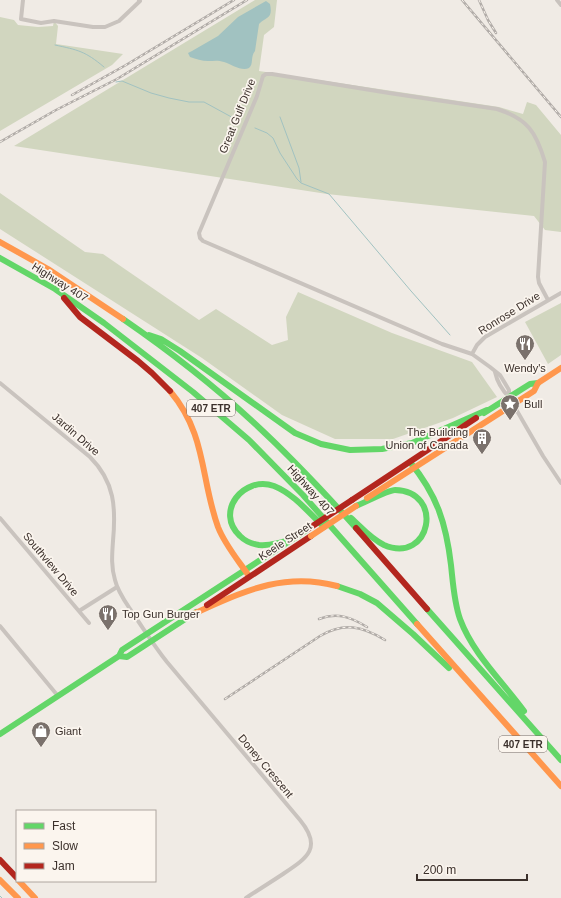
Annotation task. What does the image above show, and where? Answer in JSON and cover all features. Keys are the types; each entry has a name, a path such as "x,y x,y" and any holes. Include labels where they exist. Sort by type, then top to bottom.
{"main road":[{"name":"Highway 407","path":"0,242 54,272 143,333 203,380 252,422 328,497 560,758"},
{"name":"Highway 407","path":"0,258 55,289 104,323 152,359 235,428 276,467 349,547 561,786"},
{"path":"55,289 79,316 138,361 160,380 175,396 187,415 195,433 218,526 223,538 249,576"},
{"path":"143,333 161,339 295,433 321,444 350,450 382,449 412,443 487,410"},
{"name":"Keele Street","path":"412,465 487,410 530,384 538,383 561,368"},
{"name":"Keele Street","path":"0,734 119,656 122,650 308,529 354,503 412,465 534,391 538,383"},
{"path":"412,465 427,485 441,513 448,543 456,608 466,632 483,659 560,758"},
{"path":"295,538 267,545 257,545 247,542 238,535 232,525 230,513 232,503 240,493 250,486 268,484 276,487 295,501 349,547"},
{"path":"328,497 385,545 405,549 416,544 424,534 428,522 427,511 422,501 411,492 394,490 354,503"},
{"name":"Keele Street","path":"119,656 126,657 152,641 311,536 354,503"},
{"path":"193,614 266,585 292,581 322,582 345,588 372,600 406,628 486,702"},
{"path":"0,860 16,877"},
{"path":"0,880 18,898"},
{"path":"20,882 35,898"}],"street":[{"path":"24,0 21,19 41,23 54,21 93,27 105,27 119,21 140,1 139,0"},
{"path":"557,0 561,5"},
{"name":"Great Gulf Drive","path":"548,300 538,283 545,162 540,146 533,133 522,119 497,108 272,74 266,74 263,76 257,96 199,233 200,238 203,241 442,344 472,354 495,372 505,393 509,397 561,484"},
{"name":"Ronrose Drive","path":"472,354 477,345 485,337 561,293"},
{"name":"Jardin Drive","path":"0,382 90,457 104,475 112,493 114,504 111,563 117,587 147,634"},
{"name":"Southview Drive","path":"0,518 89,623"},
{"path":"79,611 117,587"},
{"path":"0,626 58,696"},
{"name":"Doney Crescent","path":"147,634 172,669 310,833 310,848 304,858 246,898"}],"green space":[{"path":"255,0 277,0 274,27 264,35 259,71 499,107 523,114 527,102 536,105 561,135 561,232 545,230 534,216 327,194 14,146"},
{"path":"0,17 14,20 18,25 38,27 53,26 54,21 58,26 56,44 123,54 112,65 0,131"},
{"path":"0,193 85,252 103,254 199,320 216,309 272,345 288,340 286,317 298,292 392,333 472,362 497,397 453,418 393,439 335,439 282,415 202,358 0,229"},
{"path":"561,303 561,355 548,364 525,322"}],"water":[{"path":"266,1 270,4 271,12 269,17 259,24 255,51 249,68 243,69 222,61 204,61 190,57 188,53 218,36 238,17"}],"waterway":[{"path":"55,45 81,52 104,67"},
{"path":"116,82 122,81 151,93 169,98 189,102 204,102 237,120"},
{"path":"280,117 299,168 301,182"},
{"path":"255,128 267,133 273,138 280,153 301,183 329,194 450,335"}],"railway":[{"path":"72,95 126,65 234,0"},
{"path":"0,142 56,110 117,79 247,0"},
{"path":"462,0 561,117"},
{"path":"479,0 496,33"},
{"path":"319,619 338,616 350,618 367,627"},
{"path":"225,699 320,636 337,629 345,627 361,629 377,635 385,640"}],"traffic: fast":[{"path":"0,258 55,289 104,323 193,392 249,440 303,495 417,624"},
{"path":"123,319 157,343 237,407 292,460 356,528"},
{"path":"149,335 161,339 180,351 295,433 321,444 350,450 382,449 412,443 487,410"},
{"path":"484,413 530,384 538,383"},
{"path":"410,462 427,486 439,510 449,550 456,606 460,619 472,644 480,656 524,711"},
{"path":"295,538 268,545 254,544 244,539 233,527 230,517 231,507 236,498 243,491 252,486 263,484 274,486 295,499 324,527"},
{"path":"351,518 370,536 379,542 384,545 400,548 413,545 421,537 426,525 426,513 421,502 411,493 395,490 382,494 356,506"},
{"path":"0,734 119,656 122,650 308,529"},
{"path":"337,586 360,594 377,603 449,668"},
{"path":"427,609 561,760"},
{"path":"119,656 127,657 196,612"}],"traffic: slow":[{"path":"0,242 48,269 123,319"},
{"path":"367,498 534,391 538,383 561,368"},
{"path":"170,391 182,407 197,440 212,509 218,527 228,546 249,576"},
{"path":"311,536 356,506"},
{"path":"193,614 262,586 298,581 317,582 337,586"},
{"path":"417,624 561,786"},
{"path":"0,880 18,898"},
{"path":"20,882 35,898"}],"traffic: jam":[{"path":"64,298 80,317 138,361 170,391"},
{"path":"352,500 476,418"},
{"path":"308,529 352,500"},
{"path":"356,528 427,609"},
{"path":"207,605 311,536"},
{"path":"0,860 16,877"}],"place":[{"name":"Wendy's","path":"525,361"},
{"name":"Bull","path":"510,421"},
{"name":"The Building Union of Canada","path":"482,455"},
{"name":"Top Gun Burger","path":"108,631"},
{"name":"Giant","path":"41,748"}]}
